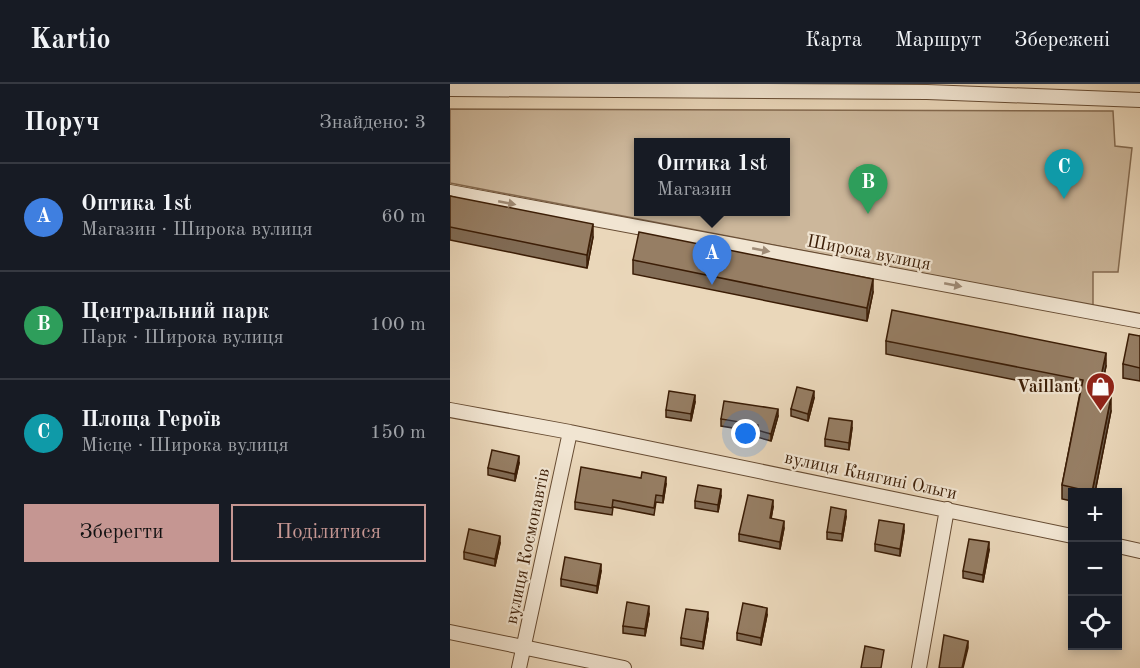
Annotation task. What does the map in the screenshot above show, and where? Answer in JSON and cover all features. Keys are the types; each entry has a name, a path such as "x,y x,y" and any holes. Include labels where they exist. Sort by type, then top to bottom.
{"street":[{"path":"450,89 927,88 1140,100"},
{"name":"Широка вулиця","path":"450,192 1140,321"},
{"name":"вулиця Княгині Ольги","path":"450,410 570,432 1068,535"},
{"name":"вулиця Космонавтів","path":"519,668 570,432"},
{"path":"920,668 947,509"},
{"path":"1122,547 1140,551"},
{"path":"450,632 524,645 624,668"}],"shaded area":[{"path":"450,109 1113,111 1115,146 1132,148 1118,272 1093,272 1093,306 450,183"}],"building":[{"path":"450,196 593,224 587,255 450,227"},
{"path":"639,232 873,279 867,308 633,260"},
{"path":"892,310 1106,353 1097,395 1111,397 1093,488 1062,485 1083,380 886,341"},
{"path":"1129,334 1140,336 1140,368 1123,364"},
{"path":"797,387 814,391 808,414 791,409"},
{"path":"669,391 695,395 691,414 666,410"},
{"path":"724,401 778,409 771,434 757,430 758,425 721,419"},
{"path":"829,418 852,421 849,443 825,439"},
{"path":"492,450 519,456 515,474 488,468"},
{"path":"581,467 641,478 642,472 666,477 663,496 656,495 654,508 613,500 612,508 575,502"},
{"path":"698,485 721,489 718,505 695,501"},
{"path":"748,495 773,500 770,518 784,521 780,542 739,534"},
{"path":"831,507 846,510 842,534 827,532"},
{"path":"879,520 904,524 900,549 875,544"},
{"path":"469,529 500,536 495,559 464,552"},
{"path":"969,539 989,542 983,575 963,571"},
{"path":"565,557 601,564 597,586 561,579"},
{"path":"627,602 649,606 645,629 623,626"},
{"path":"743,603 767,608 761,638 737,633"},
{"path":"686,609 708,612 703,642 681,638"},
{"path":"944,635 968,641 962,668 939,668"},
{"path":"865,646 884,650 881,668 861,668"}],"place":[{"name":"Площа Героїв","path":"1064,199"},
{"name":"Центральний парк","path":"868,214"},
{"name":"Оптика 1st","path":"712,285"},
{"name":"Vaillant","path":"1101,412"}]}
